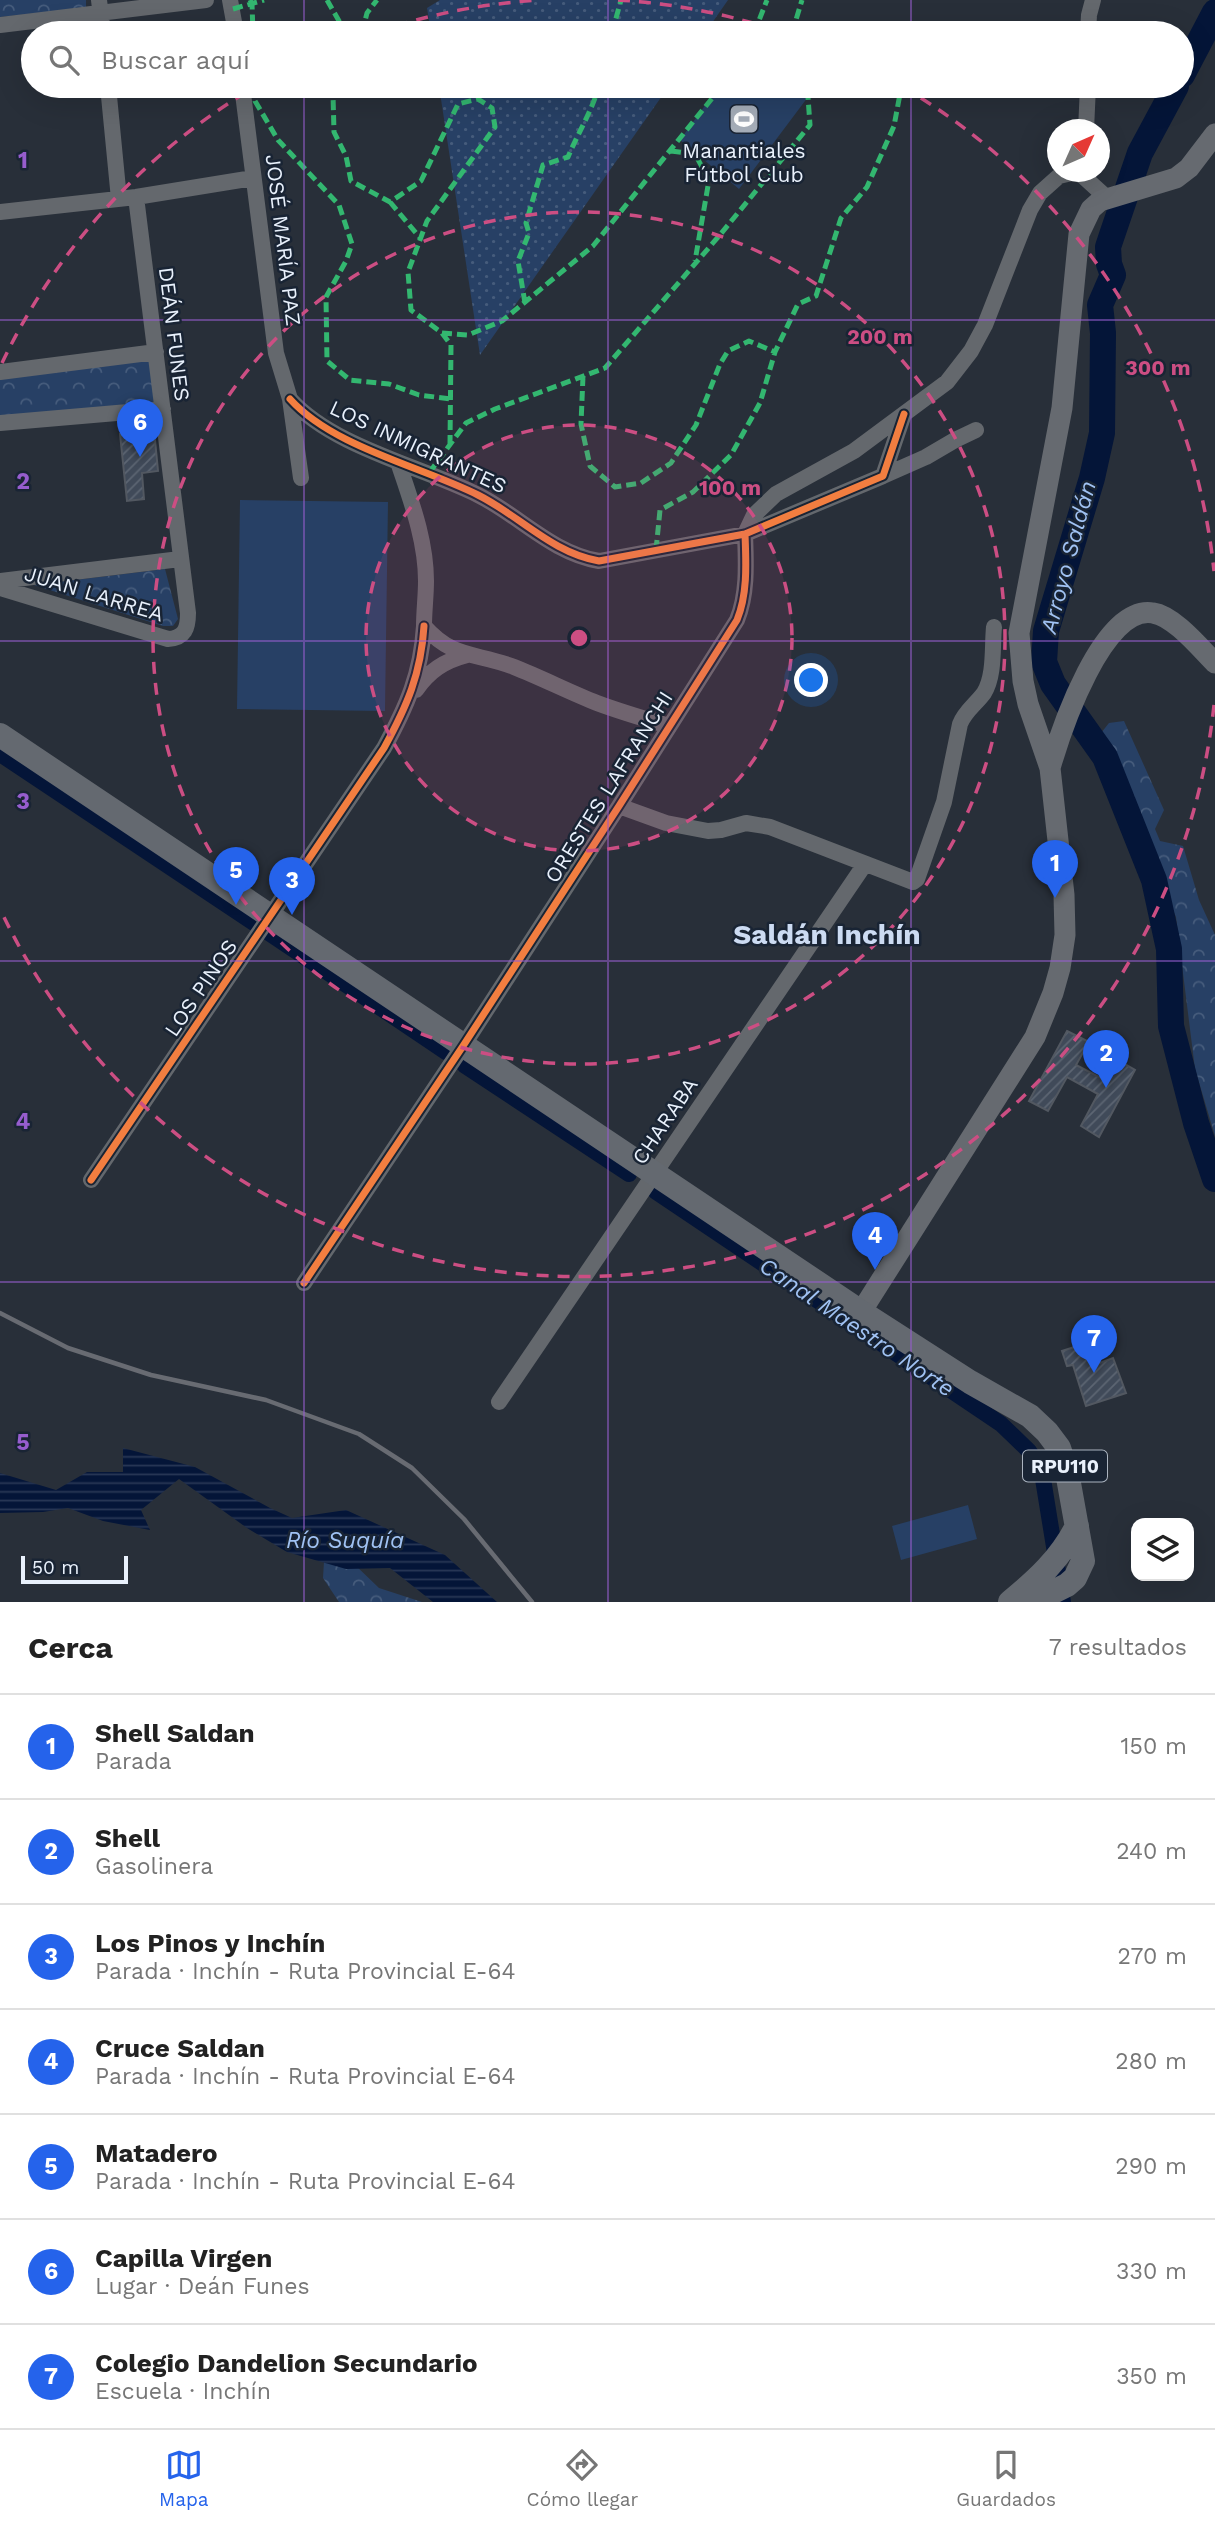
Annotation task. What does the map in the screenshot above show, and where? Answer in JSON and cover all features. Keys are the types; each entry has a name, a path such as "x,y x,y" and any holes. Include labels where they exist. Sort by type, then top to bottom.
{"main road":[{"path":"0,735 861,1311 1035,1037 1060,968 1065,935 1064,895 1050,768 1028,704 1020,665 1019,633 1062,408 1079,234 1091,209 1107,198 1176,178 1189,168 1215,134"},
{"path":"1050,768 1062,728 1085,676 1121,622 1130,615 1141,612 1155,613 1171,621 1215,663"},
{"path":"1035,722 1047,734 1056,735 1062,728"},
{"name":"RPU110","path":"861,1311 970,1382 1030,1416 1054,1439 1063,1458 1083,1561 1080,1570 1067,1585 1033,1602"},
{"path":"1010,1602 1054,1563 1077,1526"}],"street":[{"path":"22,21 100,7 206,0"},
{"path":"230,0 234,21"},
{"path":"1088,21 1093,0"},
{"path":"0,25 21,21"},
{"path":"109,98 118,199"},
{"name":"JOSÉ MARÍA PAZ","path":"243,98 276,353 290,398 301,478"},
{"path":"1086,119 1087,98"},
{"path":"0,212 136,197 253,178"},
{"path":"745,534 754,515 776,494 854,451 947,382 971,351 994,307 1030,210 1040,193 1052,182"},
{"path":"1089,182 1107,198"},
{"name":"DEÁN FUNES","path":"136,197 188,625 184,634 176,639"},
{"path":"0,372 156,352"},
{"name":"LOS INMIGRANTES","path":"290,398 316,423 398,462 479,495 535,534 585,558 599,561 745,534 926,457 976,430"},
{"path":"0,423 163,410"},
{"path":"883,476 904,414"},
{"name":"LOS PINOS","path":"398,462 416,513 426,580 419,668 407,703"},
{"name":"ORESTES LAFRANCHI","path":"304,1283 619,806 740,612 746,560 745,534"},
{"path":"0,581 180,559"},
{"name":"JUAN LARREA","path":"0,588 168,639 176,639"},
{"path":"424,626 435,640 449,648 512,666 596,703 669,726"},
{"path":"619,806 666,822 708,831 746,823 771,827 913,882 917,880 943,802 960,724 964,714 985,692 989,679 993,627"},
{"name":"LOS PINOS","path":"91,1180 384,748 407,703 423,680 448,660 467,655"},
{"name":"CHARABA","path":"499,1402 864,864"}],"green space":[{"path":"0,0 86,0 86,8 0,17"},
{"path":"440,0 728,0 713,21 429,21 427,8"},
{"path":"441,98 661,98 480,355"},
{"name":"Manantiales Fútbol Club","path":"710,98 807,98 739,189 680,140"},
{"path":"156,352 163,409 0,423 0,372"},
{"path":"240,500 388,502 385,711 237,709"},
{"path":"165,569 178,619 173,626 163,626 34,585"},
{"path":"1124,721 1164,810 1155,829 1160,841 1183,846 1199,900 1215,935 1215,1136 1195,1069 1176,917 1097,738 1109,723"},
{"path":"968,1505 977,1539 901,1560 892,1526"},
{"path":"324,1562 353,1563 379,1588 422,1602 339,1602 323,1578"}],"water":[{"name":"Río Suquía","path":"123,1448 195,1467 292,1518 346,1510 445,1555 497,1602 433,1602 390,1568 346,1569 287,1552 247,1528 179,1479 141,1510 150,1530 103,1521 68,1508 43,1512 0,1513 0,1473 56,1490 87,1472 123,1472"}],"building":[{"path":"138,432 138,442 155,440 158,471 142,473 144,499 127,501 120,434"},
{"path":"1067,1031 1089,1042 1076,1065 1103,1079 1114,1058 1135,1070 1099,1137 1081,1126 1098,1094 1067,1077 1048,1111 1029,1101"},
{"path":"1087,1343 1094,1365 1113,1358 1126,1393 1086,1406 1073,1365 1067,1366 1062,1351"}],"waterway":[{"name":"Arroyo Saldán","path":"1194,52 1215,12"},
{"name":"Arroyo Saldán","path":"1170,98 1140,153 1108,247 1113,275 1100,305 1103,333 1102,433 1092,478 1046,631 1044,662 1053,684 1105,757 1154,880 1169,949 1171,1026 1196,1123 1215,1179"},
{"name":"Canal Maestro Norte","path":"0,754 254,923"},
{"name":"Canal Maestro Norte","path":"269,933 446,1052"},
{"name":"Canal Maestro Norte","path":"464,1065 629,1174"},
{"name":"Canal Maestro Norte","path":"655,1191 1001,1424 1029,1451 1043,1479 1063,1602"}],"railway":[{"path":"0,1313 68,1348 151,1375 266,1400 359,1434 412,1468 464,1519 532,1602"}],"marked path":[{"path":"250,0 253,21"},
{"path":"233,9 264,0"},
{"path":"327,0 339,21"},
{"path":"365,21 367,13 377,0"},
{"path":"615,21 621,0"},
{"path":"759,21 767,0"},
{"path":"796,21 802,0"},
{"path":"255,98 278,140 339,205 352,244 346,261 326,297 327,361 350,380 389,384 419,395 451,399"},
{"path":"333,98 334,132 346,156 351,181 390,202 421,181 458,104 478,99 492,108 495,127 427,221 408,272 411,310 442,333 468,335 502,321 593,246 712,98"},
{"path":"525,303 518,261 529,233 526,223 543,165 568,157 595,98"},
{"path":"429,473 466,423 495,409 605,368 810,125 808,98"},
{"path":"656,550 660,510 693,492 731,455 760,403 775,352 798,304 816,296 841,218 867,187 894,126 899,98"},
{"path":"671,151 695,154 709,180 695,261"},
{"path":"390,202 421,239"},
{"path":"442,333 451,345 450,444"},
{"path":"583,376 581,424 590,466 615,487 641,483 671,463 696,425 720,364 728,351 749,341 775,352"}],"cycle path":[{"path":"290,399 308,416 353,443 478,495 551,542 582,557 599,561 745,534 883,476 904,414"},
{"path":"304,1283 463,1046 737,620 745,588 745,534"},
{"path":"91,1180 384,748 412,689 420,659 424,626"}],"place":[{"name":"Manantiales Fútbol Club","path":"744,119"},
{"name":"Capilla Virgen","path":"140,457"},
{"name":"Shell Saldan","path":"1055,898"},
{"name":"Matadero","path":"236,905"},
{"name":"Los Pinos y Inchín","path":"292,915"},
{"name":"Shell","path":"1106,1088"},
{"name":"Cruce Saldan","path":"875,1270"},
{"name":"Colegio Dandelion Secundario","path":"1094,1373"}],"district":[{"name":"Saldán Inchín","path":"827,934"}]}
